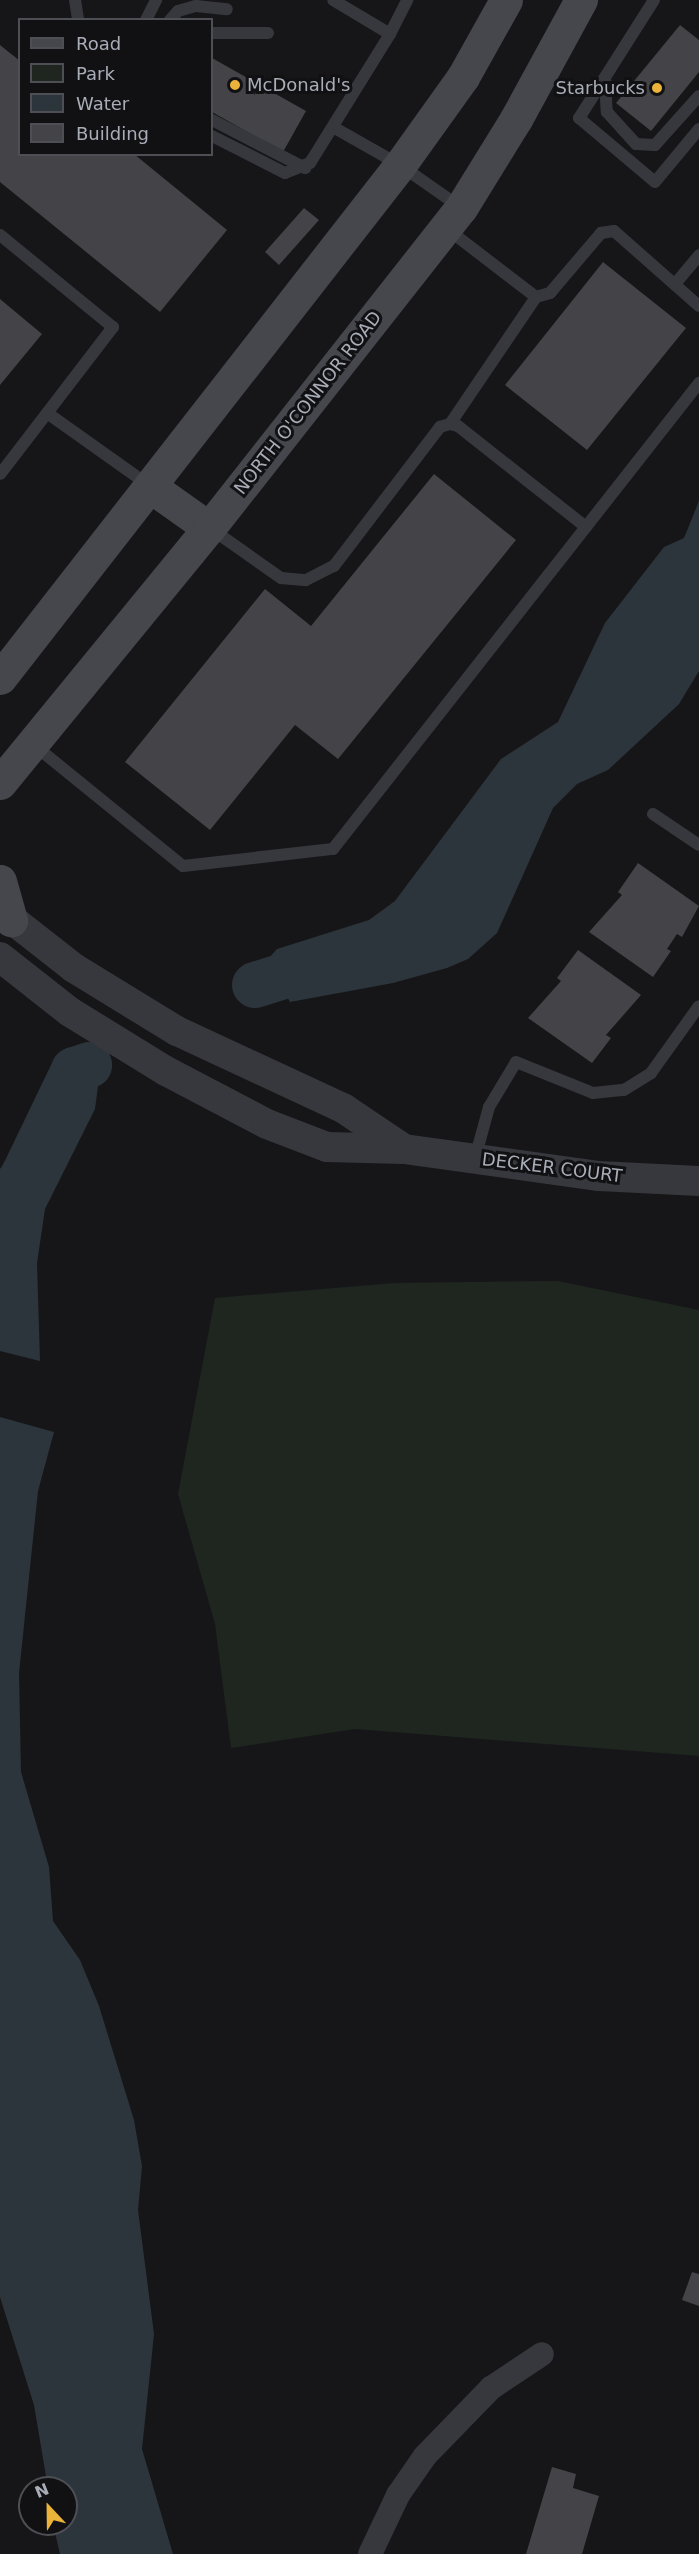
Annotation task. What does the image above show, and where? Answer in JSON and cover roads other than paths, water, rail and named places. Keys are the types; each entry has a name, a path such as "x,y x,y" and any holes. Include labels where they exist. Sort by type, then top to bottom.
{"main road":[{"path":"0,678 400,165 463,77 506,0"},
{"name":"NORTH O'CONNOR ROAD","path":"0,783 209,528 453,218 516,119 581,0"},
{"path":"151,487 209,528"},
{"path":"0,881 6,915"}],"street":[{"path":"6,915 74,968 177,1031 343,1108 404,1149"},
{"name":"DECKER COURT","path":"0,957 70,1012 166,1071 267,1124 327,1147 404,1149 599,1176 699,1181"},
{"path":"370,2554 398,2495 433,2447 491,2388 542,2354"}],"lane":[{"path":"75,0 78,18"},
{"path":"147,18 156,0"},
{"path":"333,0 390,34"},
{"path":"213,137 278,171 305,168 390,34 407,0"},
{"path":"654,0 579,118 655,182 699,129"},
{"path":"172,18 178,11 196,6 227,9"},
{"path":"213,33 268,33"},
{"path":"605,75 607,112 636,144 655,145 699,96"},
{"path":"213,121 305,168"},
{"path":"333,127 400,165 536,297"},
{"path":"450,424 536,297 550,293 601,233 614,231 699,306"},
{"path":"0,235 113,327 50,415 0,474"},
{"path":"675,284 699,255"},
{"path":"33,744 183,866 333,849 699,384"},
{"path":"50,415 151,487"},
{"path":"209,528 281,578 306,580 334,566 441,427 450,424 459,426 586,527"},
{"path":"653,814 699,845"},
{"path":"475,1158 489,1107 516,1062 593,1093 624,1090 651,1073 699,1006"}],"water":[{"path":"699,501 699,671 679,704 608,770 577,784 553,808 497,933 468,959 447,968 393,983 290,1002 267,960 277,949 369,920 395,901 501,759 558,722 605,623 664,547 684,538"},
{"path":"74,1070 98,1086 95,1109 45,1209 37,1263 40,1361 0,1351 0,1169 61,1077"},
{"path":"0,1417 54,1432 38,1491 19,1673 21,1772 49,1867 53,1921 80,1960 99,2006 134,2120 142,2166 138,2210 154,2334 142,2449 173,2554 60,2554 56,2536 78,2536 78,2476 46,2476 34,2405 0,2297"}],"waterway":[{"path":"255,985 337,959"},
{"path":"0,1224 74,1070 89,1065"}],"place":[{"name":"McDonald's","path":"235,85"},
{"name":"Starbucks","path":"657,88"}]}
